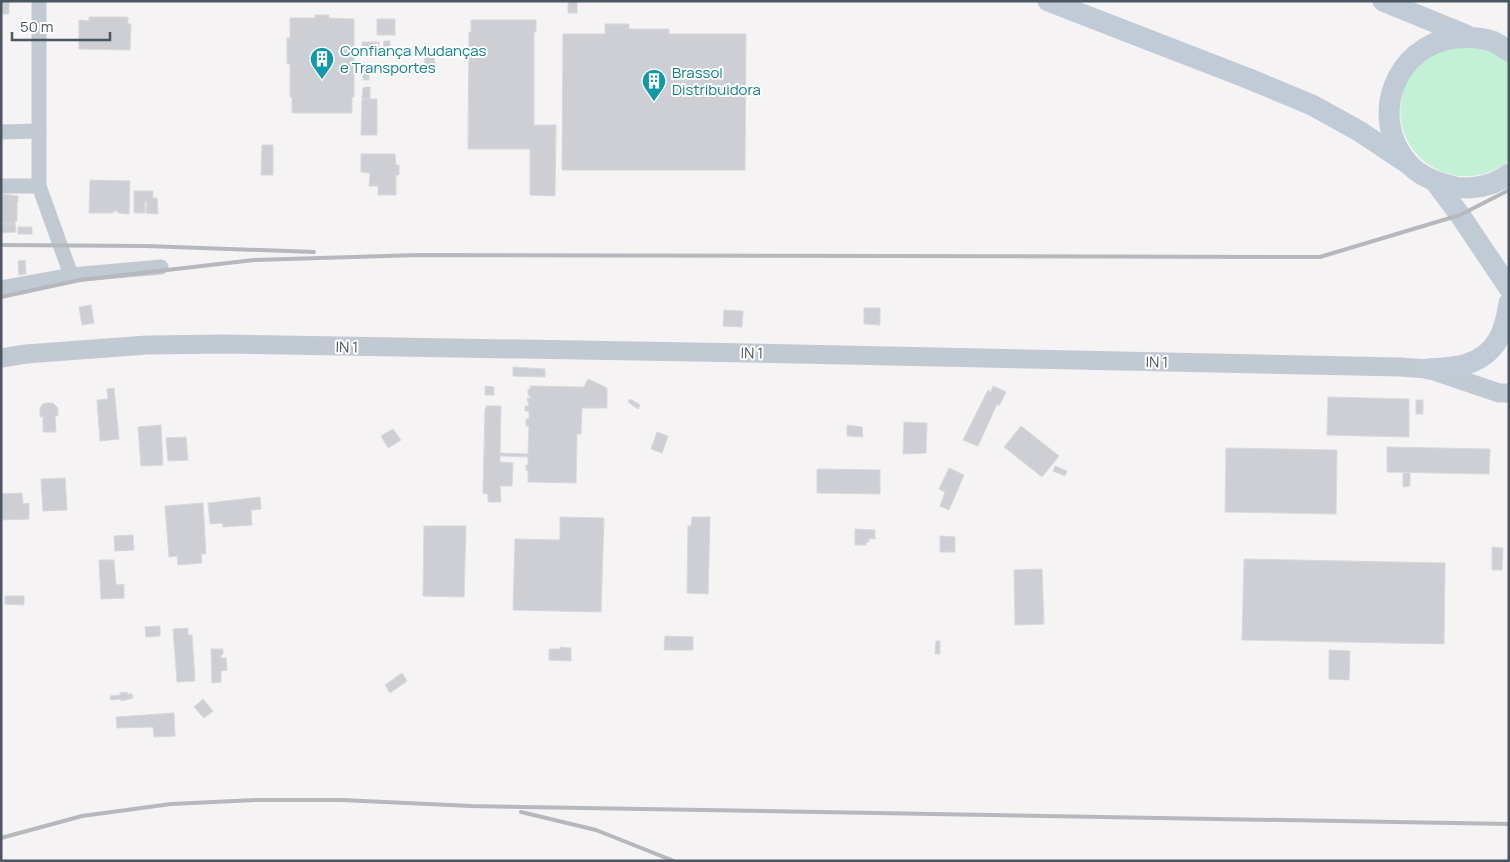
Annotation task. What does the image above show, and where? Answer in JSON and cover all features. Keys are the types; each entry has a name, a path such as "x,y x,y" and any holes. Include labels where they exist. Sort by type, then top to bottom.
{"main road":[{"path":"1048,1 1312,105 1352,127 1436,183 1459,188 1482,186 1509,174"},
{"path":"1383,1 1468,36 1492,41 1509,51"},
{"path":"1407,163 1394,141 1388,116 1391,91 1402,68 1420,50 1443,39 1468,36"},
{"path":"1436,183 1509,288"},
{"path":"1428,369 1466,364 1482,357 1500,340 1509,303"}],"street":[{"path":"39,1 39,186 71,275"},
{"path":"1,132 39,131"},
{"path":"1,186 39,186"},
{"path":"1,288 71,275 161,267"},
{"name":"IN 1","path":"1,358 26,354 147,345 224,344 1400,367 1428,369 1505,396"}],"green space":[{"path":"1452,47 1486,48 1509,60 1509,161 1488,173 1466,176 1445,173 1427,163 1412,148 1403,130 1400,108 1408,80 1427,58"}],"building":[{"path":"1,1 9,1 9,14 1,14"},
{"path":"568,1 577,1 577,13 568,13"},
{"name":"Confiança Mudanças e Transportes","path":"315,15 329,15 329,18 354,19 354,97 352,97 352,113 292,113 290,64 287,64 287,38 290,38 290,18 315,18"},
{"path":"89,17 128,17 128,24 131,24 130,50 79,49 79,20 89,21"},
{"path":"377,19 395,19 395,35 377,35"},
{"path":"471,20 536,20 536,32 534,32 534,125 556,125 555,196 530,195 530,149 468,149 469,32 471,32"},
{"name":"Brassol Distribuidora","path":"605,24 629,24 629,29 669,29 669,34 746,34 745,170 562,170 563,34 605,34"},
{"path":"384,41 390,41 390,48 383,47"},
{"path":"362,42 379,42 379,55 362,55"},
{"path":"425,56 434,57 435,64 430,64 431,71 424,71"},
{"path":"413,63 422,64 422,73 413,73"},
{"path":"363,66 369,66 369,80 363,80"},
{"path":"370,87 370,99 362,99 363,88"},
{"path":"362,99 377,99 377,135 361,135"},
{"path":"262,145 273,145 273,175 261,175"},
{"path":"361,154 395,154 396,165 399,165 399,175 396,175 396,195 378,195 378,186 369,186 370,173 361,172"},
{"path":"90,180 130,181 129,214 118,213 118,211 113,213 89,213"},
{"path":"134,191 153,191 153,198 157,198 158,214 146,213 147,202 145,202 145,213 134,213"},
{"path":"1,194 18,196 17,221 15,221 15,224 1,224"},
{"path":"1,224 15,224 16,232 1,233"},
{"path":"18,227 32,227 32,234 18,234"},
{"path":"25,260 26,274 19,275 18,261"},
{"path":"91,305 94,323 82,325 79,307"},
{"path":"864,308 880,308 880,325 864,324"},
{"path":"724,310 743,311 742,327 723,326"},
{"path":"513,367 545,369 545,377 513,376"},
{"path":"588,379 607,388 607,408 582,408 581,434 577,434 576,483 528,482 526,465 528,465 528,457 500,456 500,462 513,463 512,486 500,486 501,502 488,502 488,494 483,493 486,406 501,406 500,453 528,454 529,426 526,426 526,419 529,419 529,411 525,411 525,406 529,406 527,398 530,398 528,389 530,390 530,386 584,387"},
{"path":"485,386 494,387 494,395 485,395"},
{"path":"993,386 1006,392 999,406 997,404 978,446 963,440 988,390 991,392"},
{"path":"114,388 119,439 100,441 97,400 108,399 107,389"},
{"path":"1328,397 1409,399 1409,437 1327,435"},
{"path":"630,399 640,405 638,409 628,402"},
{"path":"1416,400 1423,400 1423,414 1416,414"},
{"path":"46,403 53,403 58,408 58,416 55,415 56,432 43,432 43,416 40,417 40,408"},
{"path":"904,422 927,423 926,453 903,454"},
{"path":"161,425 163,465 141,466 138,427"},
{"path":"847,425 862,427 863,437 847,436"},
{"path":"1021,426 1059,456 1042,477 1004,447"},
{"path":"393,429 401,440 388,448 381,436"},
{"path":"657,432 668,436 662,453 651,449"},
{"path":"186,437 188,460 168,461 166,438"},
{"path":"1387,447 1490,449 1489,474 1387,472"},
{"path":"1226,448 1337,450 1336,514 1225,512"},
{"path":"1055,466 1067,471 1065,476 1053,471"},
{"path":"949,468 964,475 949,510 940,506 945,492 939,489"},
{"path":"817,469 880,470 880,494 817,493"},
{"path":"1403,473 1410,473 1410,486 1403,487"},
{"path":"65,478 67,510 43,511 41,479"},
{"path":"22,493 23,504 29,503 29,519 1,520 1,494"},
{"path":"260,497 261,509 251,510 252,525 223,527 223,523 210,524 208,503"},
{"path":"203,503 206,554 201,554 202,563 178,565 177,556 169,557 165,506"},
{"path":"560,517 604,518 601,612 513,610 515,539 560,540"},
{"path":"692,517 710,517 708,594 687,593 688,526 691,526"},
{"path":"424,526 466,526 464,597 423,596"},
{"path":"855,529 875,530 875,539 869,538 869,542 866,542 866,545 855,545"},
{"path":"133,535 134,550 115,551 114,536"},
{"path":"940,536 955,537 955,552 940,552"},
{"path":"1492,547 1503,548 1502,570 1492,570"},
{"path":"1244,559 1445,563 1444,644 1242,640"},
{"path":"99,560 114,560 116,585 124,584 124,598 101,599"},
{"path":"1042,569 1044,624 1015,625 1014,570"},
{"path":"5,596 24,596 24,605 5,604"},
{"path":"160,626 160,636 146,637 145,627"},
{"path":"188,628 188,635 192,635 195,681 177,682 173,629"},
{"path":"665,636 693,637 693,650 664,650"},
{"path":"936,641 940,641 940,654 935,654"},
{"path":"560,647 571,648 571,661 549,660 549,649 560,649"},
{"path":"211,649 223,649 221,658 226,658 227,670 221,671 221,682 212,683"},
{"path":"1329,650 1350,651 1349,680 1329,679"},
{"path":"402,673 407,681 390,693 385,685"},
{"path":"127,692 127,694 132,694 133,698 121,701 121,699 111,700 110,696"},
{"path":"203,699 213,711 204,718 194,707"},
{"path":"174,713 175,736 154,737 153,727 117,728 116,717"}],"railway":[{"path":"1,297 80,280 254,260 418,255 1320,257 1460,215 1509,190"},
{"path":"1,245 146,246 314,252"},
{"path":"1,838 82,816 171,804 256,800 342,800 471,806 1509,824"},
{"path":"521,812 596,830 674,861"}],"place":[{"name":"Confiança Mudanças e Transportes","path":"322,80"},
{"name":"Brassol Distribuidora","path":"654,102"}]}
